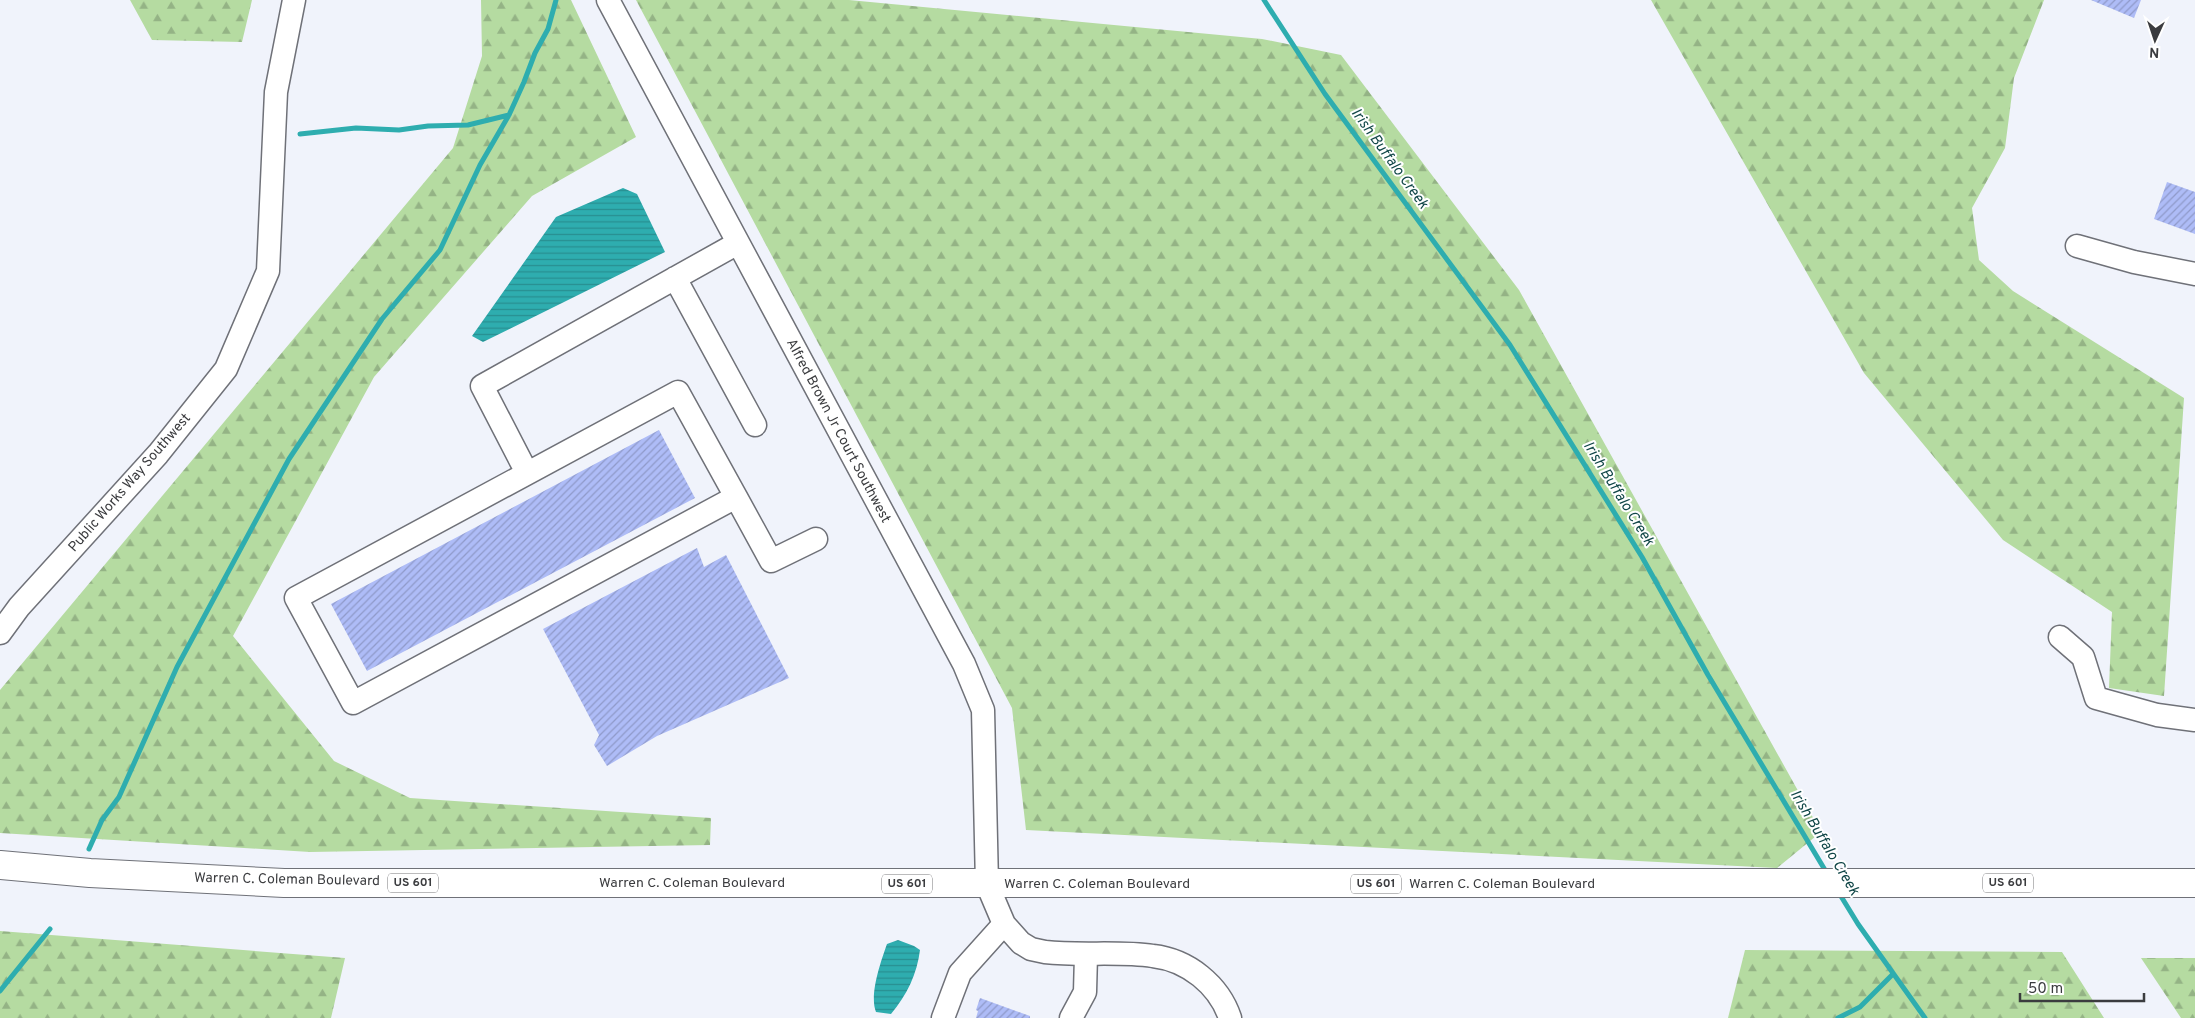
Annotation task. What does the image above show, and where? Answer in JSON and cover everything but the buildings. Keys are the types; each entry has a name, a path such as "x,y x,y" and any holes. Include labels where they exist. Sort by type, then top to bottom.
{"highway":[{"name":"Warren C. Coleman Boulevard","path":"0,865 90,873 284,883 2195,883"}],"street":[{"name":"Public Works Way Southwest","path":"0,633 19,607 158,454 226,369 268,271 276,92 294,0"},
{"name":"Alfred Brown Jr Court Southwest","path":"608,0 959,655 982,710 987,884"},
{"path":"528,473 482,386 738,243"},
{"path":"2077,246 2134,262 2195,274"},
{"path":"675,278 756,425"},
{"path":"736,497 353,703 296,598 678,392 736,497 771,561 816,539"},
{"path":"2060,638 2083,657 2096,698 2157,715 2195,720"},
{"path":"987,884 1004,924 1021,943 1031,949 1045,952 1154,956 1185,966 1210,984 1220,996 1230,1018"},
{"path":"943,1018 960,973 1004,924"},
{"path":"1071,1018 1085,992 1086,954"}],"green space":[{"path":"130,0 252,0 242,42 152,40"},
{"path":"481,0 571,0 636,137 532,196 374,377 233,636 334,761 410,798 711,818 710,845 310,852 0,833 0,690 453,148 482,56"},
{"path":"636,0 849,0 1262,39 1341,55 1519,290 1821,832 1777,868 1026,830 1012,708"},
{"path":"1651,0 2044,0 2014,78 2005,148 1972,208 1979,260 2013,291 2184,398 2164,696 2109,688 2112,612 2003,540 1864,373"},
{"path":"0,931 345,958 331,1018 0,1018"},
{"path":"1745,950 2062,952 2104,1018 1728,1018"},
{"path":"2141,958 2195,958 2195,1018 2181,1018"}],"water":[{"path":"623,188 637,194 665,252 483,342 472,336 556,217"},
{"path":"898,940 920,950 914,976 902,999 891,1014 876,1012 874,1005 875,987 882,959 887,944"}],"waterway":[{"path":"89,849 102,820 119,797 177,667 289,459 382,319 440,250 480,165 509,115 535,53 548,29 556,0"},
{"name":"Irish Buffalo Creek","path":"1264,0 1325,94 1510,345 1642,557 1708,675 1828,875"},
{"path":"300,134 356,128 399,130 428,126 468,125 509,115"},
{"name":"Irish Buffalo Creek","path":"1839,893 1858,924 1925,1018"},
{"path":"0,991 50,929"},
{"path":"1838,1018 1860,1007 1893,974"}]}
